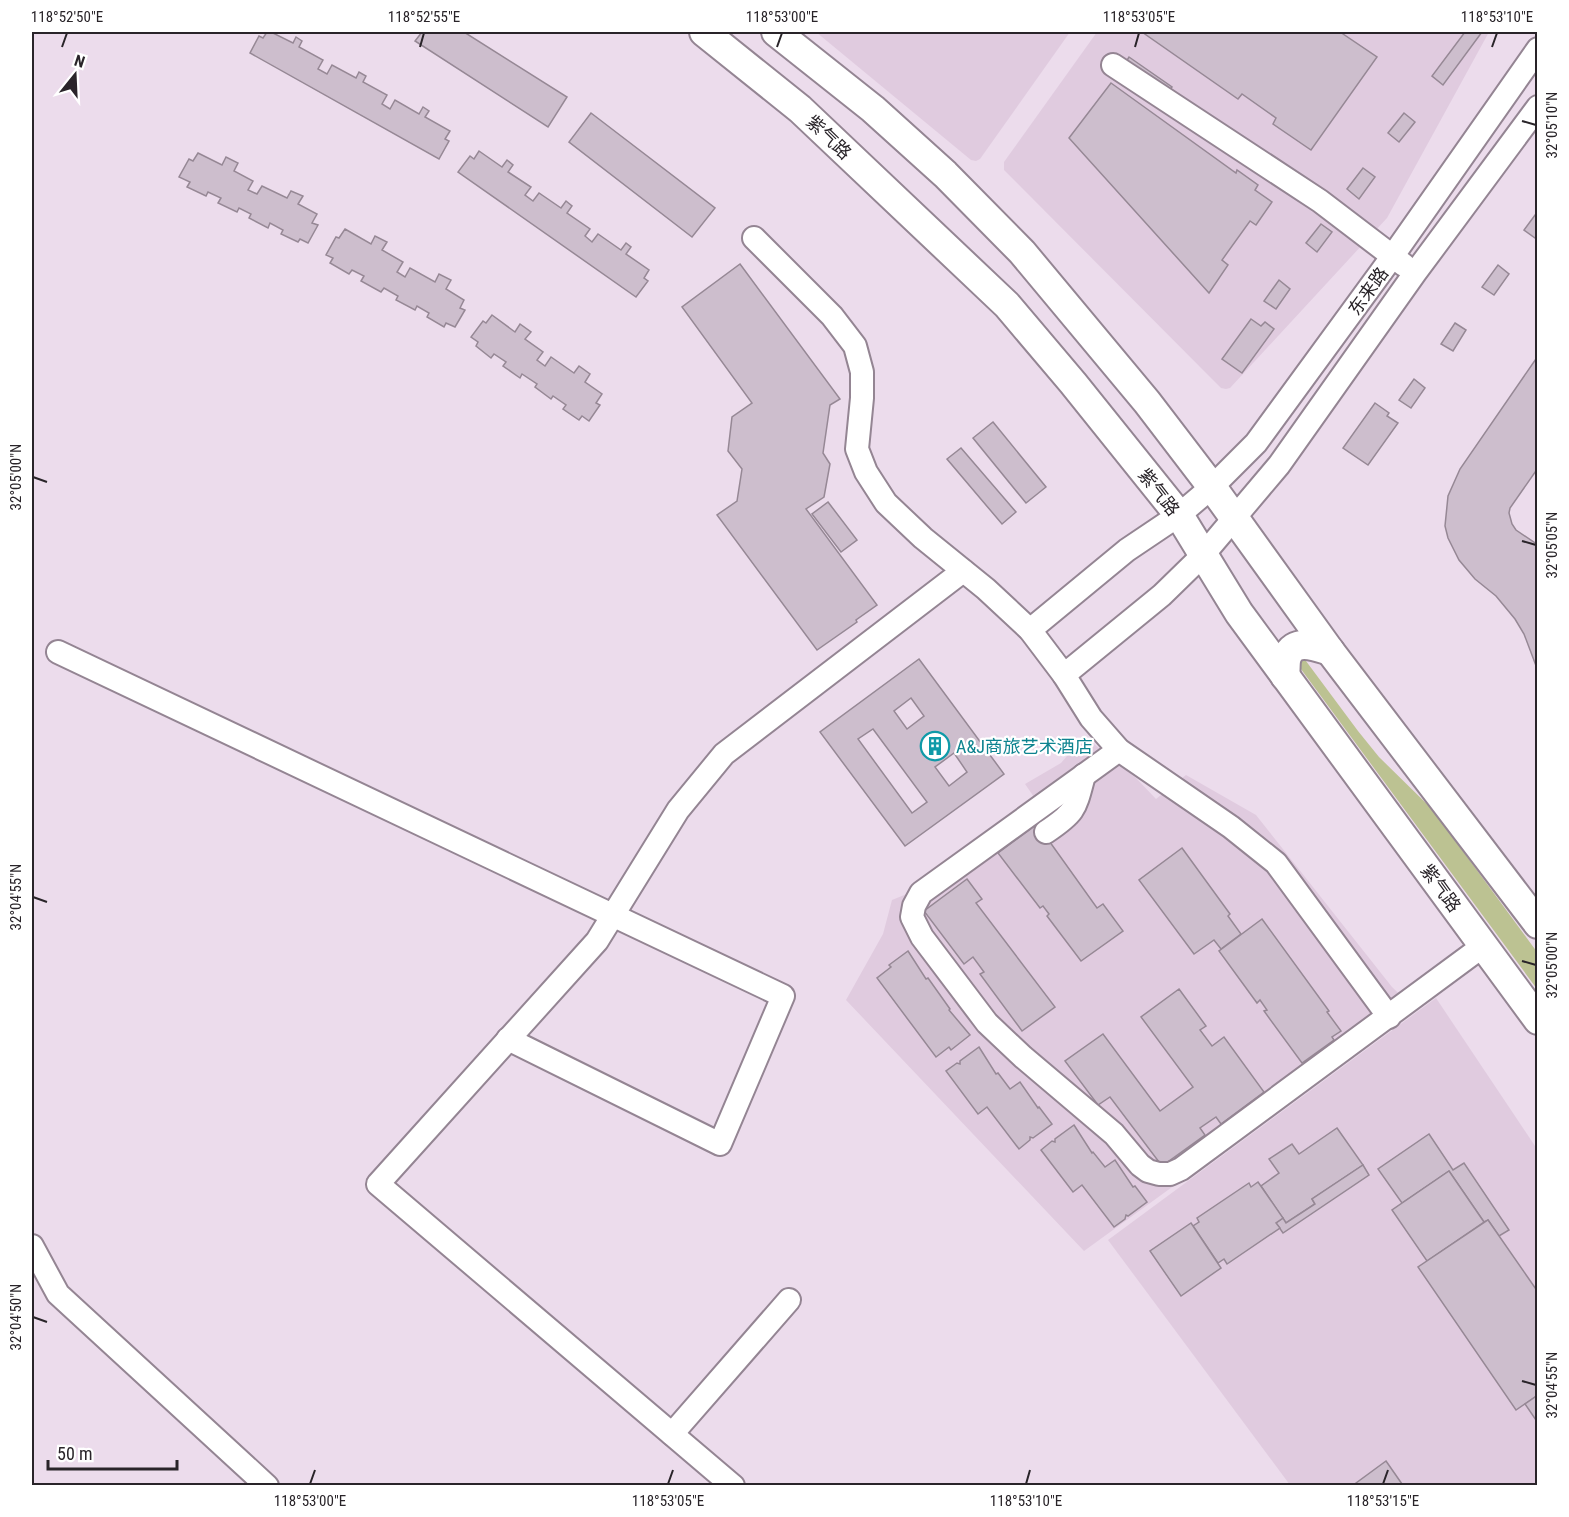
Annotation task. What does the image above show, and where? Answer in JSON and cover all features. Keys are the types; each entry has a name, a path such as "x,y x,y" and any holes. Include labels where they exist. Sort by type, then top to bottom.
{"main road":[{"name":"紫气路","path":"704,32 800,109 1007,305 1074,383 1179,516 1239,613 1538,1020"},
{"path":"776,32 873,109 945,174 1022,252 1147,402 1212,487 1330,651 1535,914"},
{"path":"1074,383 1089,386 1102,379 1107,371 1108,355"},
{"path":"1285,676 1287,656 1294,647 1307,644 1330,651"}],"street":[{"name":"东来路","path":"1030,630 1128,550 1179,516 1256,443 1392,257 1538,49"},
{"path":"1113,65 1320,201 1414,273"},
{"name":"东来路","path":"1064,675 1162,595 1203,555 1279,465 1414,273 1538,107"},
{"path":"754,238 832,316 855,346 862,372 857,449 866,472 886,503 1030,630 1064,675 1091,718 1119,750 1231,827 1276,863 1389,1017"},
{"path":"733,1485 378,1184 597,941 678,810 724,754 963,571"},
{"path":"58,652 783,996 720,1144 508,1039"},
{"path":"1119,750 921,892 914,906 912,917 922,937 987,1023 1023,1057 1107,1127 1148,1171 1170,1174 1181,1169 1483,946"},
{"path":"1046,832 1067,818 1076,805 1084,775"},
{"path":"32,1246 58,1294 267,1485"},
{"path":"672,1434 789,1300"}],"shaded area":[{"path":"816,32 1070,32 980,159 976,161 971,160"},
{"path":"1097,32 1489,32 1387,218 1230,388 1226,389 1221,388 1004,170 1004,162"},
{"path":"1084,736 1136,778 1156,799 1186,775 1256,815 1392,987 1416,1010 1084,1251 846,1000 883,934 892,900 914,891 1034,797 1025,784 1061,763"},
{"path":"1436,998 1537,1149 1537,1485 1290,1485 1108,1240"}],"green space":[{"path":"1303,657 1379,757 1432,809 1537,952 1537,989 1295,661"}],"building":[{"path":"267,32 293,43 296,37 302,41 299,47 323,60 318,69 327,74 332,65 356,78 359,72 366,76 363,82 387,95 382,104 390,109 395,100 419,114 423,107 429,111 425,117 450,131 445,139 449,141 439,159 250,53 259,36 263,38"},
{"path":"422,32 464,32 567,97 548,127 415,41"},
{"path":"1142,32 1340,32 1377,57 1311,150 1273,124 1276,118 1242,94 1238,99"},
{"path":"1465,32 1482,32 1443,85 1432,76"},
{"path":"1129,57 1172,87 1167,95 1124,65"},
{"path":"1111,83 1236,173 1237,170 1258,185 1255,190 1272,202 1256,225 1250,221 1222,260 1228,265 1209,293 1069,138"},
{"path":"591,113 715,208 692,237 569,142"},
{"path":"1404,113 1415,122 1399,142 1388,133"},
{"path":"479,151 502,167 507,160 513,165 508,172 531,187 525,195 533,201 539,193 561,208 566,201 572,206 567,213 590,229 585,236 592,242 598,234 621,250 626,243 631,247 626,254 649,270 644,278 648,281 636,297 458,172 470,156 474,159"},
{"path":"198,153 222,165 226,157 238,163 234,171 253,181 248,190 257,194 262,186 287,198 291,191 303,196 298,204 317,214 312,223 318,225 308,243 300,239 298,242 281,234 283,230 270,223 268,228 249,218 251,214 239,208 237,212 218,203 221,198 208,192 206,196 187,187 190,182 179,177 189,159 193,161"},
{"path":"1363,168 1375,177 1359,199 1347,189"},
{"path":"1538,211 1538,234 1535,238 1524,230"},
{"path":"1321,224 1332,232 1317,252 1306,243"},
{"path":"345,229 371,244 375,236 387,242 382,250 403,262 397,272 405,277 410,268 435,282 439,274 451,280 446,289 464,300 460,308 465,310 455,327 446,323 444,327 427,317 429,313 417,306 415,310 396,300 398,296 384,288 381,292 361,281 364,276 352,270 349,274 330,263 333,258 326,255 336,237 339,238"},
{"path":"740,264 840,399 830,405 823,453 830,464 824,497 806,509 877,605 817,650 717,515 737,501 742,469 728,451 732,417 752,403 682,307"},
{"path":"1498,265 1509,274 1494,295 1482,287"},
{"path":"1279,280 1290,289 1276,309 1264,301"},
{"path":"492,315 515,332 520,324 531,332 525,339 543,352 537,360 545,366 551,357 574,373 579,366 590,374 585,382 602,394 596,403 600,405 589,421 582,416 579,420 563,409 566,405 553,396 551,399 535,387 537,384 522,374 520,378 503,366 506,362 494,354 491,358 476,346 478,342 471,337 483,321 486,323"},
{"path":"1251,319 1261,326 1265,322 1274,329 1242,373 1222,359"},
{"path":"1455,323 1466,330 1453,351 1441,344"},
{"path":"1538,356 1538,468 1510,508 1509,513 1516,530 1538,545 1538,671 1524,634 1515,619 1496,596 1475,579 1459,560 1445,526 1448,496 1460,469"},
{"path":"1414,379 1425,388 1411,408 1399,400"},
{"path":"1375,403 1389,413 1387,416 1398,423 1368,465 1343,448"},
{"path":"993,422 1046,487 1026,503 973,438"},
{"path":"961,448 1016,512 1002,524 947,459"},
{"path":"828,502 857,540 841,552 812,514"},
{"name":"A&J商旅艺术酒店","path":"919,659 1004,774 905,846 820,732","holes":["911,698 924,716 907,729 894,711","873,729 927,802 912,813 858,739","954,753 967,772 949,786 935,767"]},
{"path":"1037,824 1097,908 1103,904 1123,931 1081,961 1047,916 1049,914 1043,906 1040,908 998,853"},
{"path":"1182,848 1230,914 1228,916 1241,934 1221,949 1214,940 1194,954 1139,880"},
{"path":"967,879 982,899 976,903 1055,1007 1022,1031 980,974 984,972 973,957 964,964 924,911"},
{"path":"1262,919 1341,1031 1332,1037 1334,1040 1302,1063 1264,1011 1267,1010 1260,1000 1257,1003 1219,951"},
{"path":"908,951 926,979 928,978 949,1010 970,1035 951,1050 949,1047 936,1057 877,978 891,967 889,965"},
{"path":"1179,989 1206,1026 1200,1030 1212,1046 1224,1037 1264,1092 1221,1124 1216,1117 1200,1128 1205,1135 1162,1166 1110,1097 1098,1105 1065,1061 1103,1034 1160,1111 1193,1087 1141,1017"},
{"path":"979,1047 996,1074 998,1073 1010,1089 1020,1082 1052,1124 1033,1138 1030,1137 1030,1140 1019,1149 987,1107 978,1114 946,1071 957,1063 960,1064 960,1061"},
{"path":"1074,1125 1092,1153 1105,1167 1115,1160 1133,1187 1135,1186 1147,1202 1128,1216 1126,1215 1125,1219 1114,1227 1082,1185 1073,1192 1041,1150 1052,1141 1055,1142 1055,1139"},
{"path":"1337,1128 1363,1165 1312,1199 1315,1204 1286,1223 1261,1186 1279,1173 1269,1159 1292,1144 1299,1154"},
{"path":"1429,1134 1453,1170 1464,1163 1509,1230 1499,1236 1488,1220 1484,1222 1449,1171 1402,1203 1378,1169"},
{"path":"1363,1165 1369,1175 1283,1233 1276,1223 1283,1218 1286,1223 1315,1204 1312,1199"},
{"path":"1449,1171 1484,1222 1427,1261 1392,1210"},
{"path":"1258,1182 1283,1218 1276,1223 1280,1228 1227,1264 1224,1259 1218,1263 1193,1226 1199,1222 1197,1218 1249,1183 1251,1187"},
{"path":"1488,1220 1538,1292 1538,1395 1516,1410 1418,1267"},
{"path":"1191,1223 1221,1268 1181,1296 1150,1251"},
{"path":"1538,1395 1538,1423 1525,1404"},
{"path":"1386,1461 1402,1484 1400,1486 1352,1486"}],"place":[{"name":"A&J商旅艺术酒店","path":"935,746"}]}
